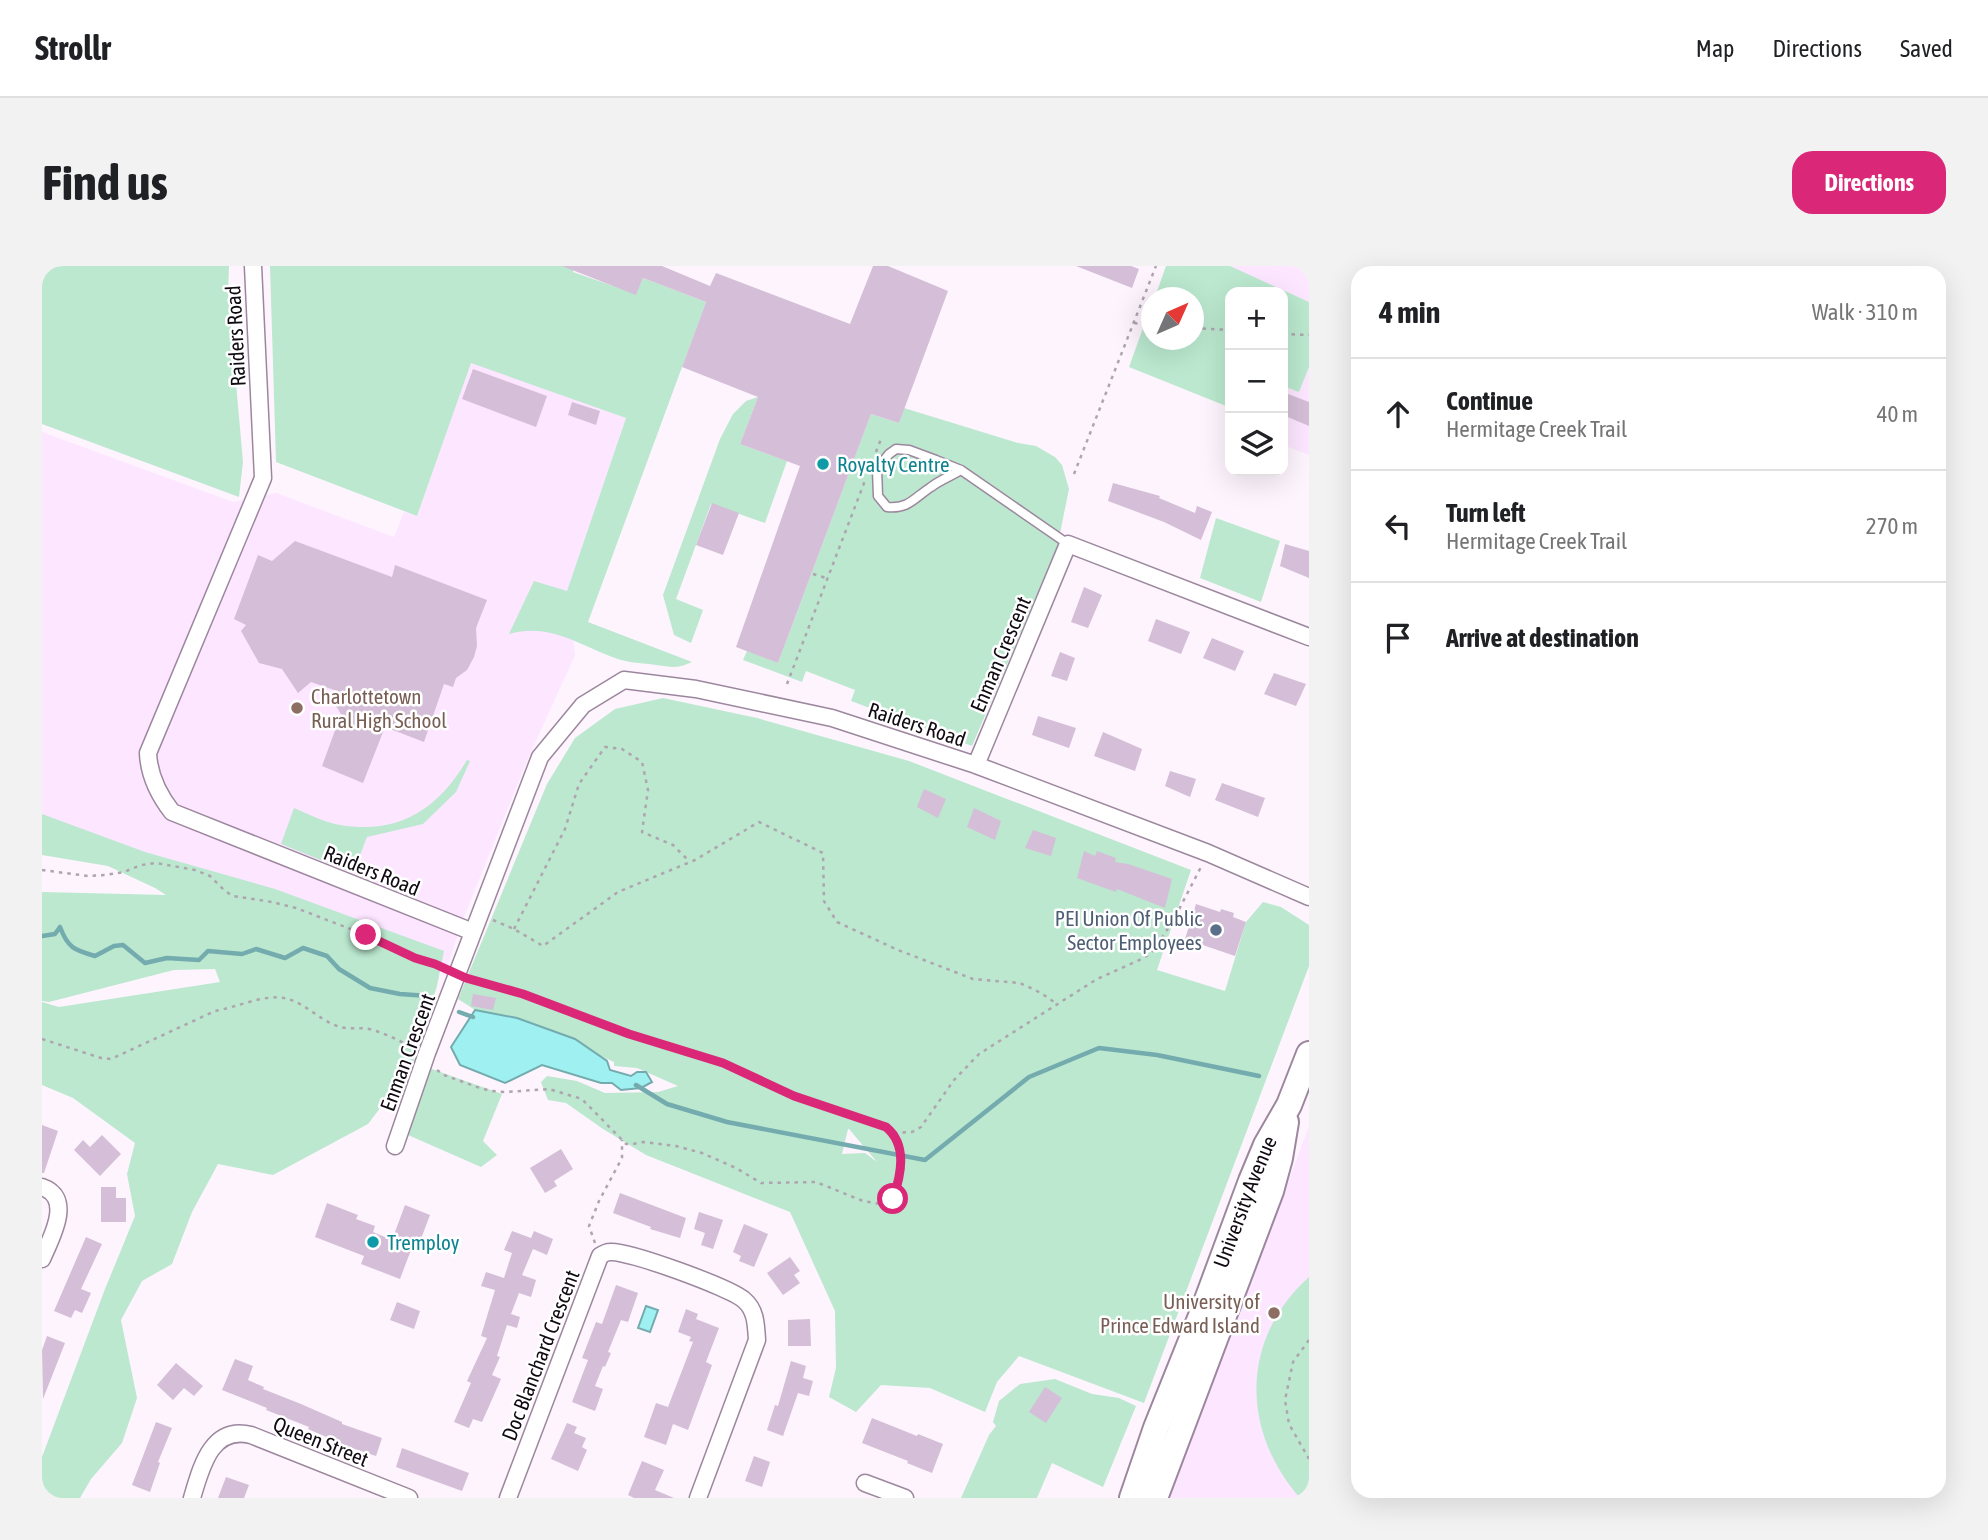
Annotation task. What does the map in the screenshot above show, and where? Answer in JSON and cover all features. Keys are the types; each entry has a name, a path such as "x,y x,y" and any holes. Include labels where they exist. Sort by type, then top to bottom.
{"main road":[{"name":"University Avenue","path":"1132,1498 1156,1428 1251,1181 1266,1145 1289,1105 1309,1054"},
{"name":"University Avenue","path":"1155,1498 1271,1191 1289,1105"}],"street":[{"name":"Raiders Road","path":"253,266 263,478 148,753 148,770 161,798 172,812 473,932 541,757 583,705 624,680 696,689 832,718 976,765"},
{"name":"Enman Crescent","path":"976,765 1068,544"},
{"path":"1068,544 1309,637"},
{"path":"976,765 1208,853 1309,897"},
{"name":"Enman Crescent","path":"395,1146 473,932"},
{"path":"42,1186 49,1189 58,1201 59,1218 42,1259"},
{"name":"Doc Blanchard Crescent","path":"508,1498 600,1256 611,1252 638,1258 728,1290 745,1300 755,1314 757,1340 698,1498"},
{"name":"Queen Street","path":"192,1498 201,1469 219,1441 226,1435 237,1432 251,1435 409,1498"},
{"path":"865,1483 905,1498"}],"lane":[{"path":"961,470 900,508 887,507 878,496 877,469 896,449 909,450 961,470 1068,544"}],"path":[{"path":"1074,474 1156,266"},
{"path":"1133,323 1141,324"},
{"path":"1204,329 1225,330"},
{"path":"1288,334 1309,335"},
{"path":"876,451 881,439"},
{"path":"787,684 867,477"},
{"path":"813,574 827,578"},
{"path":"514,929 565,830 579,784 605,747 622,749 642,762 648,790 642,832 673,845 690,862"},
{"path":"480,914 543,946 618,892 690,862 759,822 823,853 824,901 837,922 898,950 973,979 1020,982 1057,1004"},
{"path":"894,1133 912,1132 921,1127 954,1080 979,1054 1097,979 1144,958 1154,950 1174,919 1208,853"},
{"path":"42,870 88,876 106,875 156,863 195,870 210,876 233,896 296,908 446,969"},
{"path":"432,1067 444,1075 491,1091 549,1088 582,1099 626,1143 676,1146 702,1153 761,1183 816,1182 863,1200 886,1205 893,1199 900,1177 900,1152 894,1133 886,1127 794,1096 723,1063 629,1034 523,994 466,978"},
{"path":"42,1039 55,1045 111,1059 215,1011 247,1002 282,997 338,1027 368,1029 416,1050"},
{"path":"600,1256 589,1226 622,1158 622,1140"},
{"path":"1309,1340 1293,1362 1285,1400 1289,1424 1309,1458"}],"shaded area":[{"path":"1309,266 1309,302 1288,293 1288,287 1275,287 1229,267"},
{"name":"Charlottetown Rural High School","path":"471,362 626,418 567,591 575,655 527,761 460,927 446,972 188,878 42,830 42,432 233,502 276,493 394,537 404,512 417,516"},
{"path":"1309,367 1309,455 1288,447 1288,388 1299,392"},
{"name":"University of Prince Edward Island","path":"1309,1126 1309,1498 1170,1498 1175,1483"}],"green space":[{"path":"42,266 229,266 228,293 243,462 239,497 42,424"},
{"path":"270,266 575,266 573,272 636,294 643,278 706,302 588,622 692,662 674,667 631,662 552,633 524,631 509,634 534,581 567,591 626,418 471,363 417,516 276,462"},
{"path":"1166,266 1230,266 1276,287 1225,287 1225,406 1129,367 1141,334 1141,350 1204,350 1204,287 1159,287"},
{"path":"1288,292 1309,302 1309,367 1299,392 1288,388"},
{"path":"758,397 740,444 787,461 765,523 711,504 676,599 703,610 691,643 674,635 663,595 720,439 733,414 746,401"},
{"path":"904,408 1036,446 1055,457 1062,465 1069,489 1057,548 972,746 851,701 855,690 806,671 802,682 743,660 747,651 778,663 871,414 899,423"},
{"path":"1216,518 1280,541 1261,602 1200,578"},
{"path":"663,698 757,718 909,761 1191,870 1157,970 1225,991 1246,922 1263,902 1281,907 1309,925 1309,966 1144,1403 1019,1356 997,1382 985,1412 930,1388 881,1385 856,1412 829,1397 836,1368 835,1311 790,1212 646,1155 566,1103 548,1100 541,1082 547,1076 577,1081 605,1093 658,1092 678,1086 637,1068 614,1066 614,1062 592,1052 575,1039 517,1018 475,1010 458,999 547,784 575,738 615,709","holes":["849,1129 877,1162 865,1153 842,1154"]},
{"path":"467,760 470,761 456,792 423,824 367,837 353,873 281,844 294,808 334,824 361,827 381,826 415,815 443,792"},
{"path":"42,814 145,852 275,889 444,951 437,986 412,1066 368,1124 273,1175 218,1164 192,1212 172,1264 142,1281 121,1320 137,1398 122,1443 91,1479 80,1498 42,1498 42,1457 135,1216 127,1174 135,1143 73,1098 42,1085 42,1002 59,1007 220,982 215,969 174,970 49,1002 42,1001 42,892 166,895 108,866 42,855"},
{"path":"429,1068 502,1094 483,1141 497,1155 481,1167 408,1135"},
{"path":"1309,1277 1309,1498 1300,1498 1281,1472 1267,1444 1259,1415 1256,1386 1260,1357 1270,1328 1286,1302"},
{"path":"1055,1379 1092,1394 1119,1398 1136,1406 1103,1487 1052,1463 1037,1498 961,1498 989,1435 996,1426 993,1422 999,1401 1020,1384"}],"water":[{"path":"475,1010 517,1018 575,1039 607,1061 610,1070 631,1076 637,1072 646,1072 652,1082 641,1088 621,1090 612,1083 601,1083 542,1065 505,1083 460,1065 451,1047"},
{"path":"646,1306 658,1310 650,1332 638,1328"}],"building":[{"name":"Royalty Centre","path":"562,266 662,266 710,286 716,273 850,324 873,266 888,266 948,291 899,423 871,414 778,663 736,647 800,466 740,444 758,397 682,367 706,302 643,278 636,295"},
{"path":"1076,266 1131,266 1139,269 1132,288"},
{"path":"473,369 547,396 536,427 462,399"},
{"path":"1288,394 1309,402 1309,426 1288,417"},
{"path":"572,402 600,411 596,425 568,415"},
{"path":"1113,483 1160,496 1159,498 1195,513 1197,506 1212,512 1201,540 1164,522 1108,501"},
{"path":"712,503 739,513 723,555 696,545"},
{"path":"295,541 392,577 395,565 487,600 476,628 477,646 474,657 467,670 456,678 453,687 444,684 424,742 385,727 363,783 322,766 341,714 331,698 340,692 311,682 298,693 282,669 259,663 241,631 246,625 234,619 258,555 272,561"},
{"path":"1285,544 1309,551 1309,578 1280,566"},
{"path":"1084,587 1102,595 1088,628 1071,622"},
{"path":"1156,619 1190,632 1181,654 1148,641"},
{"path":"1212,638 1244,651 1235,671 1203,658"},
{"path":"1060,652 1075,658 1067,681 1051,676"},
{"path":"1274,673 1306,684 1296,706 1264,694"},
{"path":"1038,716 1076,728 1069,748 1032,735"},
{"path":"1103,732 1142,749 1135,771 1094,756"},
{"path":"1170,771 1196,779 1190,797 1165,786"},
{"path":"1222,783 1265,798 1258,817 1215,800"},
{"path":"924,789 946,799 938,818 917,807"},
{"path":"974,808 1001,821 995,840 967,827"},
{"path":"1033,830 1056,838 1051,856 1025,848"},
{"path":"1084,851 1095,856 1097,851 1116,858 1115,862 1172,879 1165,908 1117,889 1116,892 1077,878"},
{"name":"PEI Union Of Public Sector Employees","path":"1196,904 1220,912 1221,909 1234,913 1233,917 1246,922 1235,956 1185,939"},
{"path":"473,994 496,998 493,1010 471,1006"},
{"path":"42,1125 58,1131 44,1173 42,1173"},
{"path":"102,1135 121,1154 100,1176 74,1150 83,1140 90,1147"},
{"path":"561,1149 573,1169 554,1181 557,1186 545,1193 530,1168"},
{"path":"101,1187 116,1187 116,1198 126,1198 126,1222 101,1222"},
{"path":"620,1193 686,1218 680,1238 613,1213"},
{"name":"Tremploy","path":"327,1203 358,1215 356,1219 375,1226 373,1232 392,1240 405,1205 430,1215 416,1252 411,1250 400,1279 361,1264 364,1256 315,1237"},
{"path":"699,1212 723,1220 713,1249 701,1245 705,1233 694,1229"},
{"path":"744,1224 768,1234 754,1267 739,1261 741,1256 733,1252"},
{"path":"512,1231 531,1238 534,1231 553,1239 547,1255 533,1249 522,1275 536,1280 531,1297 519,1293 511,1314 520,1317 517,1328 507,1325 497,1356 500,1357 492,1375 501,1379 482,1422 473,1419 469,1428 454,1422 471,1383 467,1381 487,1338 481,1336 495,1290 481,1286 486,1272 504,1278 512,1253 504,1250"},
{"path":"86,1237 102,1244 81,1289 91,1293 82,1313 75,1310 71,1318 54,1311"},
{"path":"790,1257 800,1271 794,1275 800,1283 783,1295 767,1273"},
{"path":"616,1285 638,1293 628,1322 621,1320 608,1352 611,1353 595,1386 603,1389 595,1411 572,1402 588,1360 582,1358 596,1322 602,1324"},
{"path":"397,1302 420,1311 414,1329 390,1320"},
{"path":"686,1309 698,1314 696,1319 719,1328 706,1362 712,1365 688,1430 673,1424 666,1445 644,1437 656,1403 668,1407 693,1342 689,1341 691,1337 678,1332"},
{"path":"810,1319 811,1346 788,1346 788,1320"},
{"path":"47,1336 65,1343 43,1399 42,1350"},
{"path":"235,1359 253,1366 248,1380 264,1387 263,1389 342,1424 382,1438 376,1456 349,1447 222,1390"},
{"path":"791,1361 806,1366 803,1378 813,1381 809,1396 798,1393 783,1436 767,1430 775,1405 778,1406"},
{"path":"176,1363 203,1386 194,1396 184,1388 173,1400 157,1385"},
{"path":"1045,1387 1062,1398 1046,1423 1029,1412"},
{"path":"872,1418 943,1444 932,1473 862,1443"},
{"path":"156,1422 172,1428 158,1462 160,1463 150,1492 132,1485"},
{"path":"567,1423 577,1427 574,1433 586,1438 582,1447 587,1450 578,1471 551,1459"},
{"path":"402,1448 469,1473 462,1491 396,1467"},
{"path":"754,1456 770,1462 762,1487 745,1481"},
{"path":"642,1461 664,1470 655,1490 674,1498 634,1498 628,1495"},
{"path":"226,1477 249,1485 244,1498 218,1498"}],"waterway":[{"path":"42,936 55,934 60,927 69,944 82,952 95,956 114,946 123,945 145,963 167,958 199,960 208,951 242,954 256,949 285,958 303,948 327,956 339,969 370,988 428,996"},
{"path":"459,1012 473,1017"},
{"path":"636,1085 667,1104 727,1122 925,1160 1029,1077 1099,1048 1157,1055 1259,1076"}],"place":[{"name":"Royalty Centre","path":"823,464"},
{"name":"Charlottetown Rural High School","path":"297,708"},
{"name":"PEI Union Of Public Sector Employees","path":"1216,930"},
{"name":"Tremploy","path":"373,1242"},
{"name":"University of Prince Edward Island","path":"1274,1313"}],"route":[{"path":"366,935 466,978 523,994 629,1034 723,1063 794,1096 886,1127 894,1133 900,1152 900,1177 893,1199"}]}
